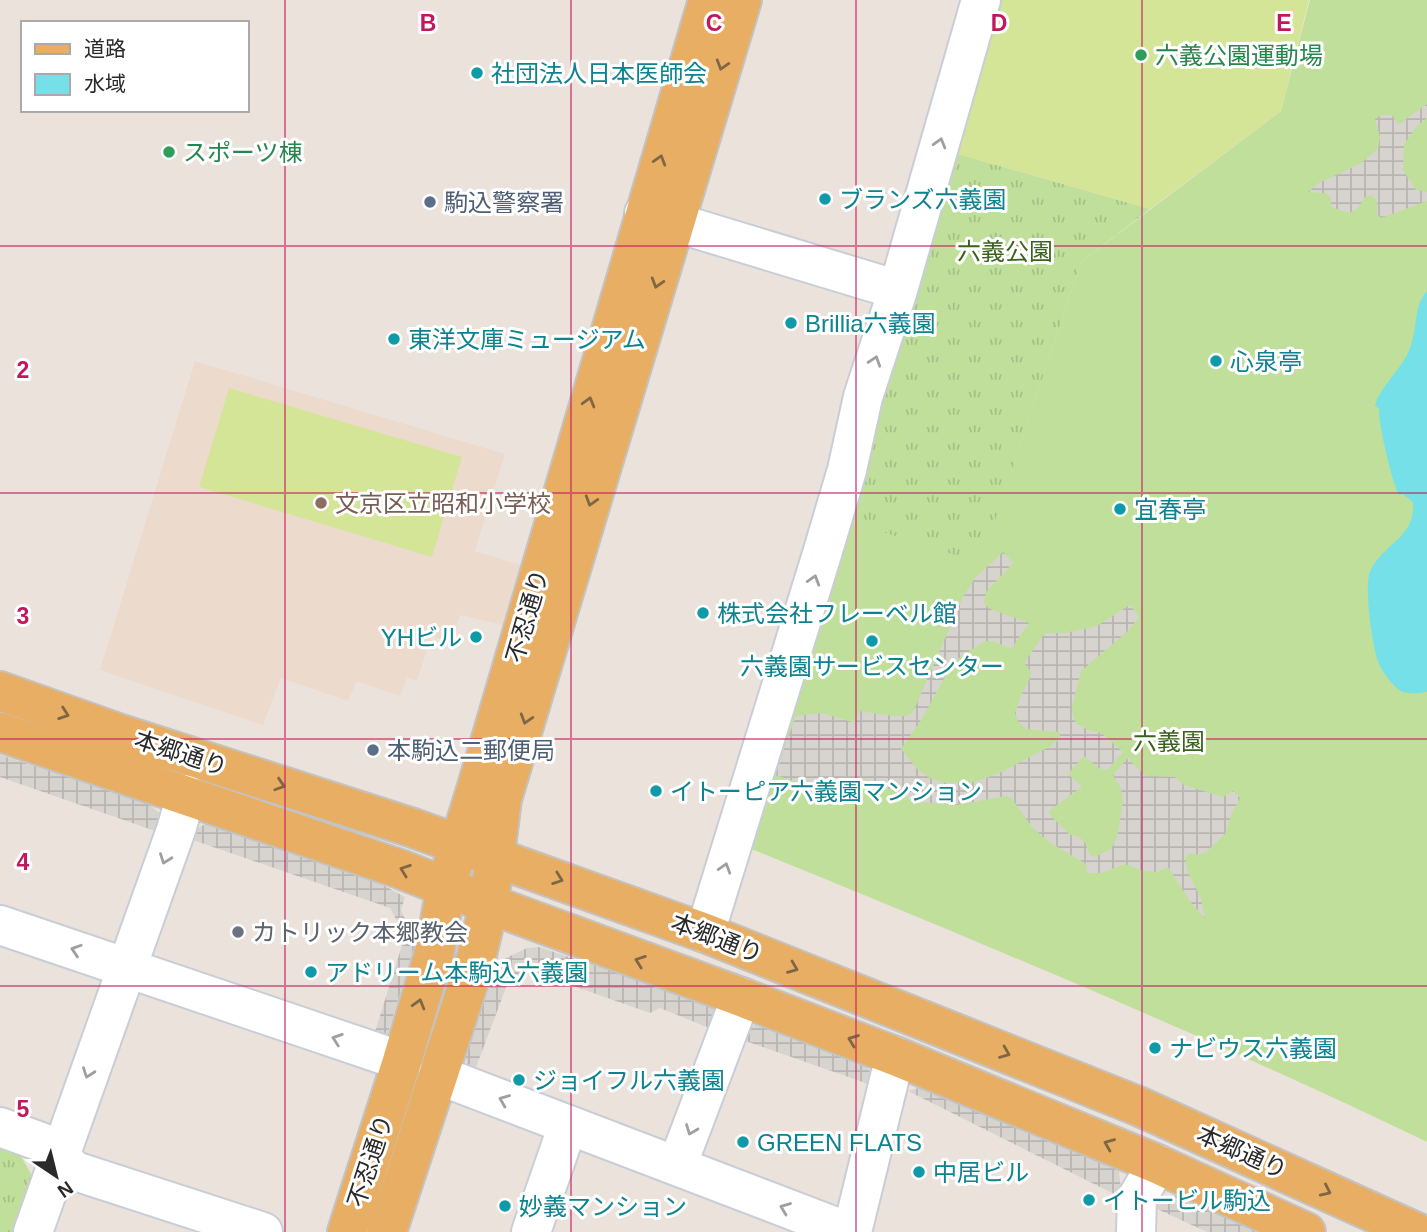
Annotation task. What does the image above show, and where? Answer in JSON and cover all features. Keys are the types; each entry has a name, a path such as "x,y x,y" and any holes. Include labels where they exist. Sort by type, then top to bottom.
{"main road":[{"name":"不忍通り","path":"387,1232 475,963 489,904 502,799 660,217 708,0"},
{"name":"不忍通り","path":"347,1232 435,950 446,886 458,843 660,217 742,0"},
{"name":"本郷通り","path":"0,691 117,733 494,855 705,933 1138,1106 1416,1232"},
{"name":"本郷通り","path":"0,732 186,794 446,886 741,997 895,1056 1157,1164 1306,1232"}],"street":[{"path":"705,933 847,470 863,397 898,290 981,0"},
{"path":"660,217 898,290"},
{"path":"33,1232 177,827 186,794"},
{"path":"0,925 402,1061"},
{"path":"677,1166 741,997"},
{"path":"438,1074 850,1232 895,1056"},
{"path":"531,1232 568,1125"},
{"path":"0,1127 41,1142 75,1171 263,1232"},
{"path":"1136,1232 1137,1198 1157,1164"}],"shaded area":[{"path":"1427,104 1427,118 1417,126 1404,144 1403,170 1416,190 1427,192 1427,201 1381,218 1377,214 1377,201 1372,195 1365,197 1358,208 1349,213 1331,207 1331,198 1326,193 1308,192 1319,183 1360,164 1378,149 1380,137 1375,119 1382,115 1392,115 1398,125"},
{"name":"文京区立昭和小学校","path":"195,361 505,454 475,551 520,565 503,625 460,615 452,642 431,636 417,681 407,678 400,696 357,681 348,701 281,678 263,725 100,670"},
{"path":"1003,552 1013,563 986,592 984,602 988,608 1029,623 1011,649 994,641 985,641 960,657 948,671 923,717 901,749 917,769 930,778 945,783 975,782 1002,772 1049,747 1057,741 1059,732 1026,729 1015,713 1031,672 1025,664 1026,660 1045,633 1065,633 1097,626 1130,605 1139,617 1129,630 1081,671 1072,707 1077,724 1101,733 1123,752 1107,770 1099,768 1084,756 1068,774 1082,787 1050,810 1049,814 1070,835 1079,837 1090,855 1095,857 1111,849 1117,838 1123,802 1121,788 1113,775 1129,757 1146,776 1175,777 1184,785 1223,797 1233,791 1240,798 1225,834 1206,852 1198,855 1189,853 1185,859 1188,873 1201,898 1205,918 1192,904 1168,867 1157,872 1144,871 1125,864 1101,873 1087,873 1086,864 1049,842 1032,827 1012,799 1006,796 957,805 917,802 860,778 838,795 775,775 796,716 822,713 855,723 859,711 893,716 907,716 913,712 962,599 975,578"},
{"path":"0,755 146,802 162,815 161,833 0,777"},
{"path":"207,823 381,884 405,897 401,910 411,933 418,935 387,1036 373,1038 405,936 390,908 187,838"},
{"path":"539,947 696,999 718,1014 719,1032 660,1008 650,1013 534,972 507,985 473,1075 467,1066 465,1052 496,970 506,958 527,948"},
{"path":"756,1025 864,1062 873,1076 874,1086 737,1038 749,1027"},
{"path":"925,1086 1115,1168 1119,1171 1122,1198 908,1091"},
{"path":"1173,1195 1187,1197 1261,1232 1207,1232 1155,1208 1163,1198"}],"green space":[{"name":"六義公園運動場","path":"1002,0 1309,0 1281,111 1150,209 958,154"},
{"name":"六義園","path":"1310,0 1427,0 1427,1142 1173,1026 744,846 844,520 981,563 1081,262 1281,111"},
{"name":"六義公園","path":"958,154 1150,209 1081,262 981,564 844,520"},
{"path":"229,388 462,457 432,557 199,487"},
{"path":"0,1139 14,1144 34,1179 17,1232 0,1232"}],"water":[{"path":"1427,291 1427,692 1410,693 1398,688 1382,669 1376,653 1370,616 1370,572 1375,562 1404,533 1413,514 1413,502 1403,494 1399,495 1396,488 1383,439 1379,408 1375,406 1406,356 1420,303"}],"place":[{"name":"六義公園運動場","path":"1141,55"},
{"name":"社団法人日本医師会","path":"477,73"},
{"name":"スポーツ棟","path":"169,152"},
{"name":"ブランズ六義園","path":"825,199"},
{"name":"駒込警察署","path":"430,202"},
{"name":"Brillia六義園","path":"791,323"},
{"name":"東洋文庫ミュージアム","path":"394,339"},
{"name":"心泉亭","path":"1216,361"},
{"name":"文京区立昭和小学校","path":"321,503"},
{"name":"宜春亭","path":"1120,509"},
{"name":"株式会社フレーベル館","path":"703,613"},
{"name":"YHビル","path":"476,637"},
{"name":"六義園サービスセンター","path":"872,641"},
{"name":"本駒込二郵便局","path":"373,750"},
{"name":"イトーピア六義園マンション","path":"656,791"},
{"name":"カトリック本郷教会","path":"238,932"},
{"name":"アドリーム本駒込六義園","path":"311,972"},
{"name":"ナビウス六義園","path":"1155,1048"},
{"name":"ジョイフル六義園","path":"519,1080"},
{"name":"GREEN FLATS","path":"743,1142"},
{"name":"中居ビル","path":"919,1172"},
{"name":"イトービル駒込","path":"1089,1200"},
{"name":"妙義マンション","path":"505,1206"}]}
